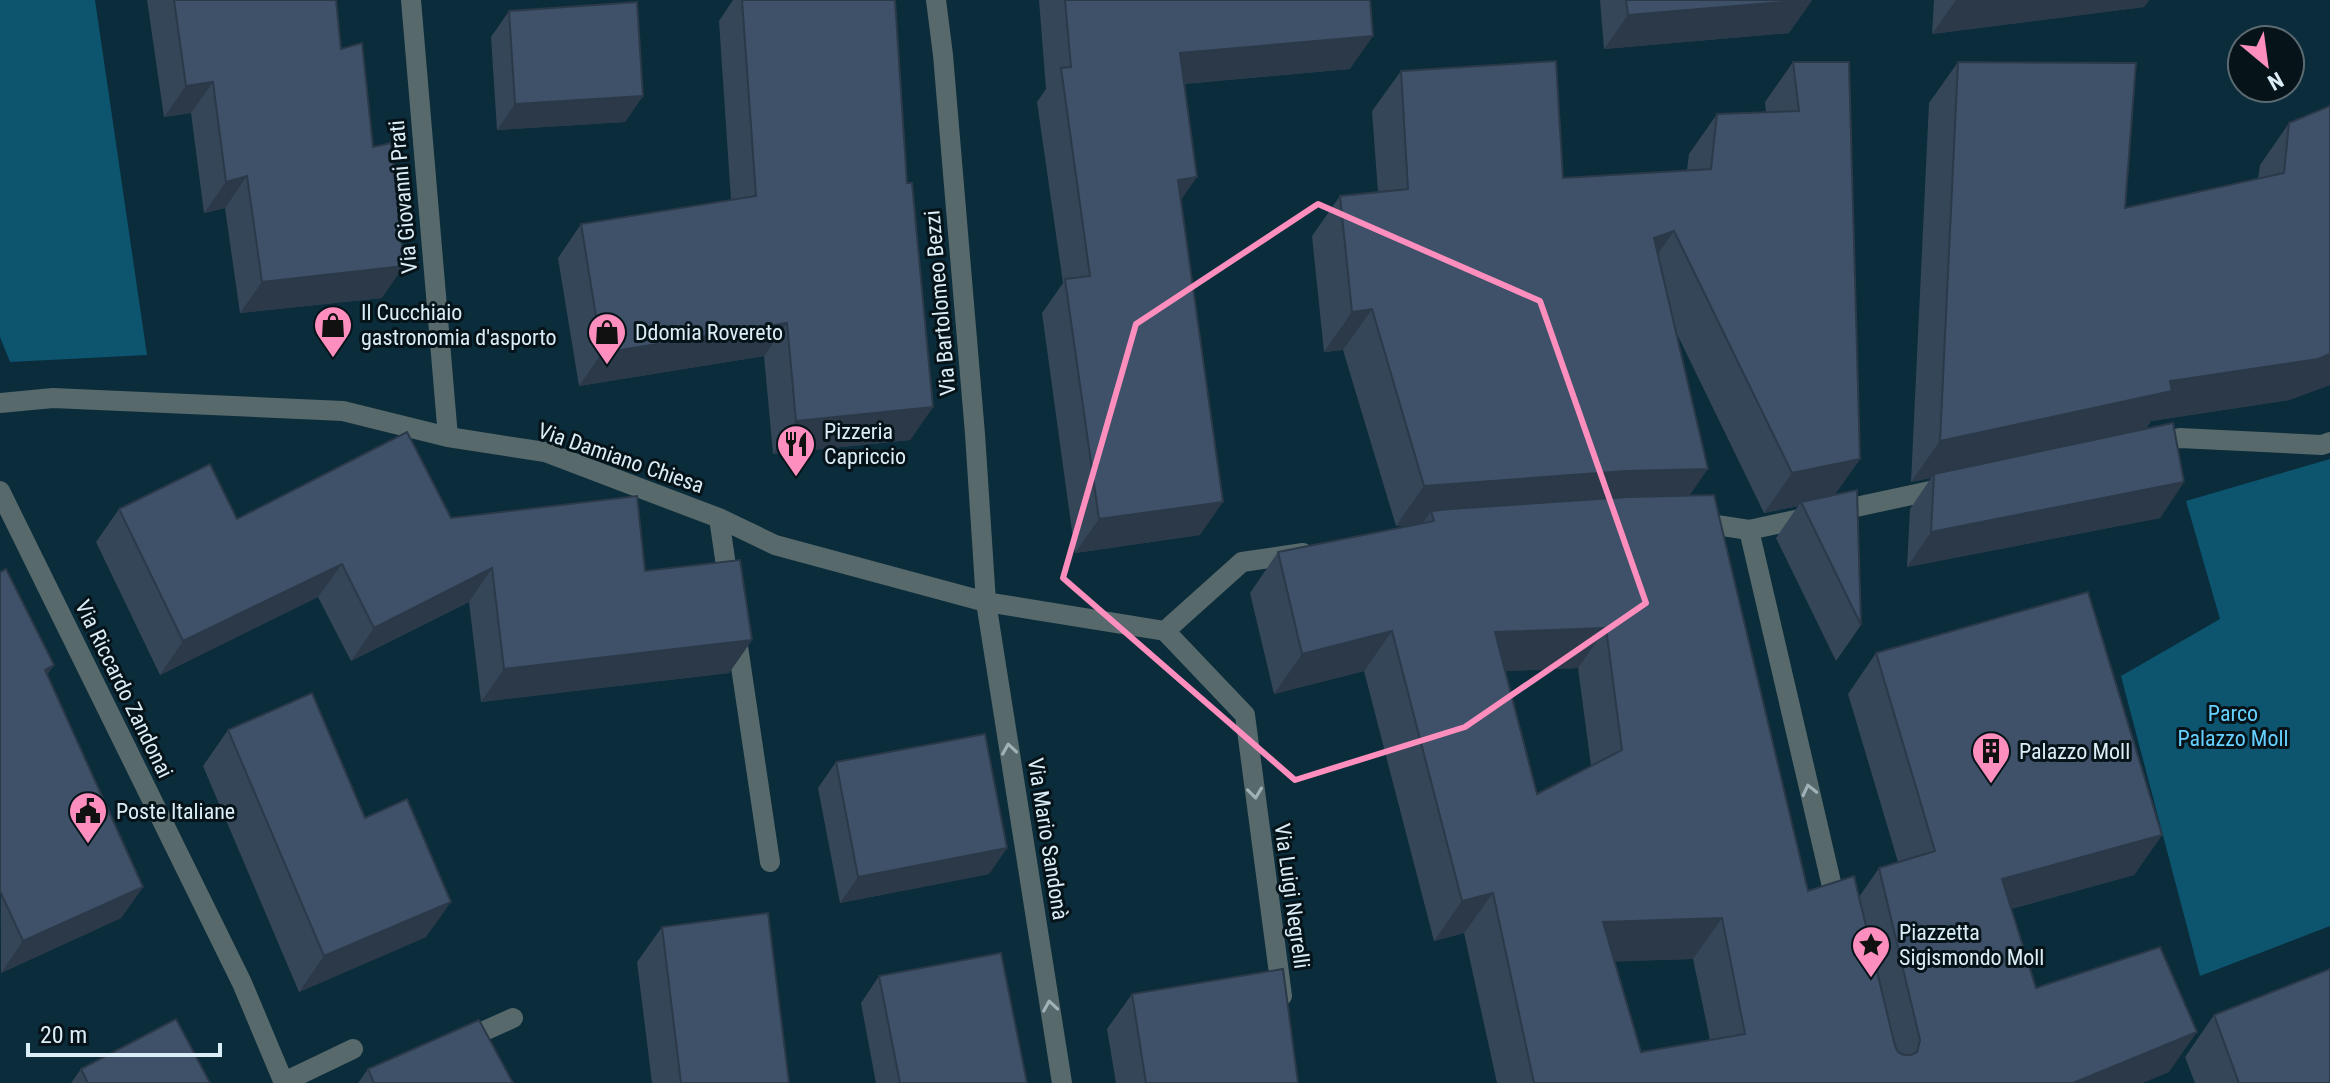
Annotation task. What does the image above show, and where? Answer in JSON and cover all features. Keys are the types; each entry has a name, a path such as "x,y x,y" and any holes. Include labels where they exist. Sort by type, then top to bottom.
{"street":[{"name":"Via Giovanni Prati","path":"411,0 448,437"},
{"name":"Via Bartolomeo Bezzi","path":"936,0 959,245 986,602"},
{"name":"Via Damiano Chiesa","path":"0,403 53,398 343,411 448,437 545,452 719,518 775,545 986,602 1165,631"},
{"path":"2134,448 2180,438 2322,445 2330,442"},
{"path":"1677,522 1749,530 1965,484"},
{"name":"Via Riccardo Zandonai","path":"0,491 242,983 284,1082"},
{"path":"719,518 770,862"},
{"path":"1749,530 1842,926"},
{"path":"1165,631 1242,562 1316,551"},
{"name":"Via Mario Sandonà","path":"986,602 1062,1083"},
{"name":"Via Luigi Negrelli","path":"1165,631 1245,715 1286,1021"},
{"path":"443,1050 513,1018"},
{"path":"284,1082 353,1049"}],"highlighted area":[{"path":"1318,204 1540,301 1646,603 1465,727 1295,780 1063,578 1136,324"}],"green space":[{"path":"0,0 95,0 147,355 10,362 0,337"},
{"name":"Parco Palazzo Moll","path":"2330,459 2330,926 2200,976 2121,676 2220,619 2186,501"}],"building":[{"path":"174,0 336,0 341,49 362,43 373,147 391,143 404,266 262,282 247,176 226,182 213,82 186,86"},
{"path":"742,0 895,0 907,183 912,183 933,407 796,421 787,323 602,353 581,224 756,196"},
{"path":"1065,0 1370,0 1373,36 1180,53 1197,177 1178,180 1223,502 1099,519 1065,279 1090,276 1061,68 1071,67"},
{"path":"1626,0 1807,0 1628,15"},
{"path":"637,2 643,96 515,104 509,11"},
{"path":"1556,61 1563,178 1711,169 1717,114 1799,111 1793,62 1849,62 1860,459 1792,473 1674,231 1654,238 1708,469 1626,471 1424,486 1372,309 1352,312 1340,196 1408,189 1401,71"},
{"path":"1958,62 2136,63 2125,208 2284,173 2289,123 2330,106 2330,354 2318,359 2170,381 2172,391 1940,441"},
{"path":"2173,423 2184,482 1931,532 1934,474"},
{"path":"407,432 451,518 637,496 645,571 740,560 752,640 504,669 492,568 374,628 342,564 183,641 119,509 210,464 237,519"},
{"path":"1857,490 1861,625 1801,502"},
{"path":"1714,495 1808,891 1854,876 1895,1046 1904,1055 1917,1052 1920,1040 1879,868 1935,851 1876,653 2088,592 2162,835 2002,879 2036,988 2160,947 2197,1032 2073,1083 1534,1083 1493,893 1462,901 1392,631 1302,654 1278,552 1434,521 1431,511 1628,497","holes":["1606,628 1622,750 1537,794 1495,632","1722,918 1745,1034 1641,1052 1603,922"]},
{"path":"6,569 54,665 45,670 143,887 23,941 0,891 0,572"},
{"path":"312,693 365,818 407,799 451,902 324,956 228,730"},
{"path":"985,734 1007,848 858,877 836,762"},
{"path":"768,913 789,1083 681,1083 662,927"},
{"path":"1001,953 1027,1083 900,1083 879,976"},
{"path":"1283,969 1298,1083 1146,1083 1132,994"},
{"path":"2330,969 2330,1083 2239,1083 2214,1015"},
{"path":"176,1019 210,1083 88,1083 81,1069"},
{"path":"479,1020 513,1083 374,1083 368,1069"}],"place":[{"name":"Il Cucchiaio gastronomia d'asporto","path":"333,359"},
{"name":"Ddomia Rovereto","path":"607,366"},
{"name":"Pizzeria Capriccio","path":"796,478"},
{"name":"Palazzo Moll","path":"1991,785"},
{"name":"Poste Italiane","path":"88,845"},
{"name":"Piazzetta Sigismondo Moll","path":"1871,979"}]}
